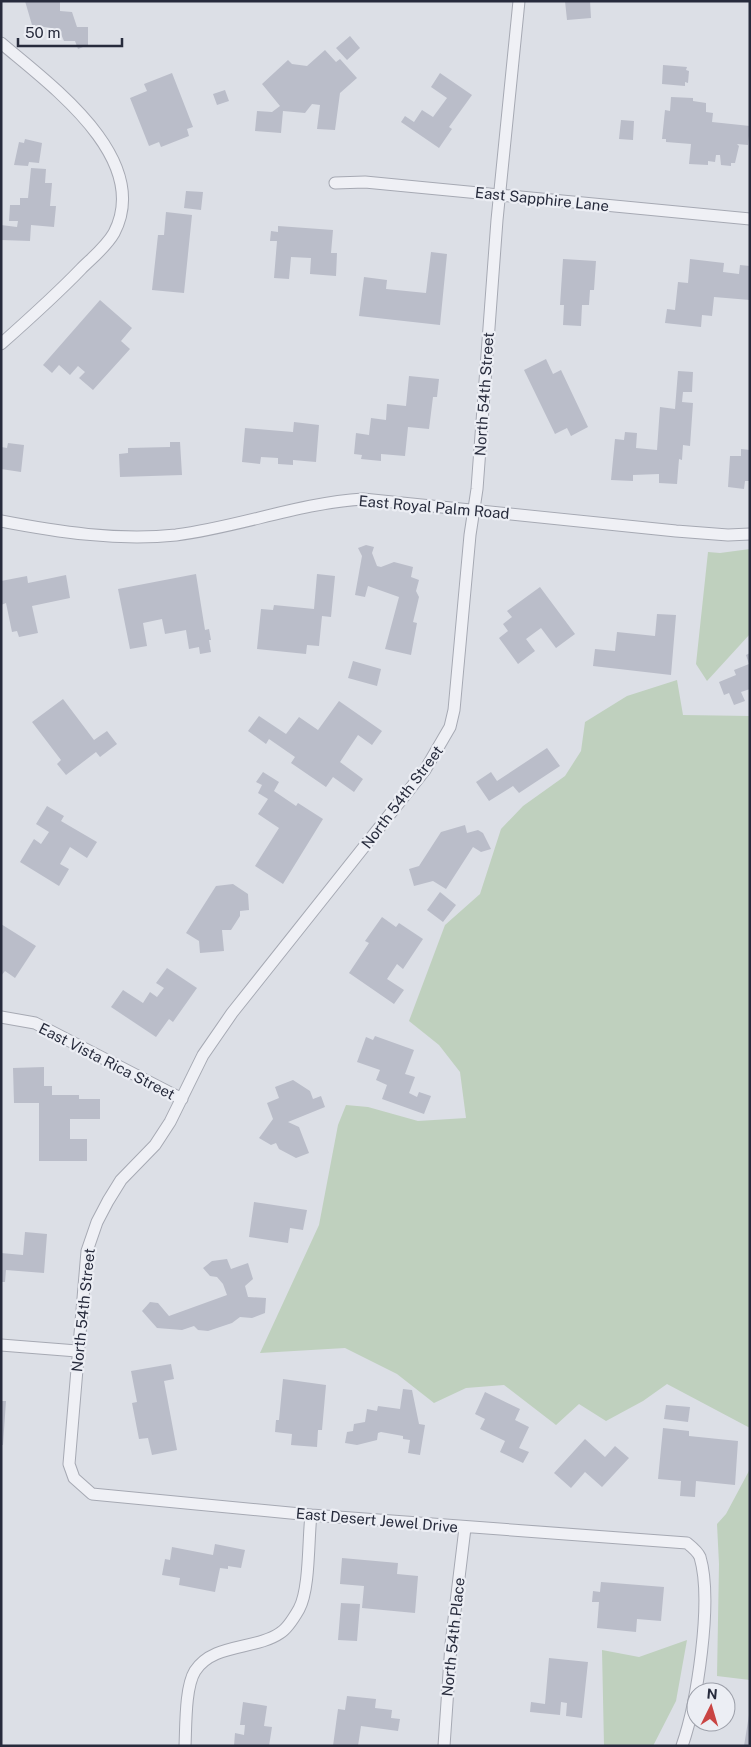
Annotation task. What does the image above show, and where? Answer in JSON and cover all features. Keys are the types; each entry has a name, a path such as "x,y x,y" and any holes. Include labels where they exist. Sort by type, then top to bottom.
{"street":[{"name":"North 54th Street","path":"74,1478 69,1464 77,1351 87,1251 97,1222 121,1180 155,1145 182,1099 203,1055 232,1013 425,770 450,727 474,511 500,195 519,1"},
{"path":"1,43 68,100 101,138 111,153 119,174 121,196 120,215 114,233 99,252 1,344"},
{"name":"East Sapphire Lane","path":"335,183 365,182 750,219"},
{"name":"East Royal Palm Road","path":"1,521 68,533 148,536 184,533 336,501 363,500 676,531 728,535 750,534"},
{"name":"East Vista Rica Street","path":"1,1017 35,1023 182,1099"},
{"path":"1,1345 77,1351"},
{"name":"East Desert Jewel Drive","path":"74,1478 92,1494 465,1528 688,1543 700,1555 705,1585 698,1671 688,1730 682,1746"},
{"path":"185,1746 190,1687 195,1671 210,1657 265,1641 282,1633 300,1608 305,1583 311,1515"},
{"name":"North 54th Place","path":"444,1746 451,1644 465,1528"}],"green space":[{"path":"750,549 750,634 707,681 696,664 708,552 720,553"},
{"path":"677,680 683,715 750,716 750,1428 667,1384 643,1401 606,1421 579,1404 556,1425 504,1385 466,1388 434,1403 397,1374 345,1348 260,1353 319,1225 338,1125 346,1105 368,1107 418,1121 466,1118 460,1072 439,1045 409,1021 445,925 480,894 501,829 523,806 565,776 581,751 585,722 627,696"},
{"path":"750,1469 750,1680 717,1676 719,1564 717,1524 726,1514"},
{"path":"687,1640 676,1701 653,1746 604,1746 602,1650 639,1657"}],"building":[{"path":"25,1 60,1 60,11 72,12 77,27 88,27 88,45 78,49 75,41 64,41 61,34 53,34 51,28 32,25"},
{"path":"565,1 590,1 591,18 567,20"},
{"path":"350,36 360,48 347,60 336,48"},
{"path":"325,50 336,62 340,59 357,78 340,93 335,130 317,129 320,105 312,104 305,113 283,111 281,133 255,131 257,111 272,112 280,106 262,84 288,60 292,64 307,66"},
{"path":"663,65 687,67 686,70 689,71 688,83 685,82 685,86 662,84"},
{"path":"172,73 193,127 187,129 189,136 161,147 159,142 149,146 130,98 147,91 144,84"},
{"path":"440,73 472,95 449,127 452,129 439,148 401,122 405,116 414,122 422,110 433,117 447,98 431,87"},
{"path":"225,90 229,101 217,105 213,94"},
{"path":"671,97 693,98 693,101 706,103 706,112 713,113 712,122 750,126 748,145 737,144 739,146 735,163 731,163 731,166 721,165 720,155 716,155 715,162 708,161 708,165 689,164 691,144 666,142 666,139 662,139 665,110 670,111"},
{"path":"621,120 634,121 633,140 619,139"},
{"path":"25,139 42,143 39,163 29,162 28,166 14,165 19,142 24,143"},
{"path":"31,168 46,169 45,183 52,183 50,206 56,206 54,227 31,225 30,241 1,240 1,225 17,227 18,221 9,221 10,205 20,205 20,198 28,198"},
{"path":"186,191 203,192 201,210 184,208"},
{"path":"166,212 192,215 184,293 152,290 158,235 164,235"},
{"path":"278,226 333,230 331,253 337,253 336,276 310,274 311,258 291,257 289,279 274,278 277,241 270,241 271,231 278,232"},
{"path":"431,252 447,254 440,325 359,316 364,277 387,280 386,289 426,293"},
{"path":"563,259 596,261 594,290 590,290 589,305 582,305 581,326 563,325 564,305 560,305"},
{"path":"690,259 724,263 723,272 739,274 740,265 750,266 750,300 714,297 712,316 702,315 701,327 665,323 667,309 675,310 678,282 688,283"},
{"path":"100,300 132,328 121,341 130,349 93,390 79,378 85,372 78,366 70,375 59,365 52,373 43,365"},
{"path":"546,359 553,374 561,370 588,427 571,436 567,428 555,434 524,370"},
{"path":"678,371 693,372 692,392 683,392 682,402 693,403 690,446 683,445 682,460 679,459 677,484 659,483 659,474 633,475 633,481 611,480 615,439 624,440 625,432 637,433 636,448 657,450 660,407 675,409"},
{"path":"409,376 439,379 437,397 433,397 429,429 408,427 405,456 381,454 381,461 361,459 362,455 354,454 356,433 369,435 371,418 386,420 387,404 406,406"},
{"path":"294,422 319,425 316,462 293,460 293,465 278,464 278,458 261,457 260,464 242,462 245,428 293,432"},
{"path":"170,442 180,442 182,475 120,477 119,454 128,453 128,448 170,447"},
{"path":"8,443 24,445 21,472 1,469 1,447 7,448"},
{"path":"741,449 750,450 750,481 745,481 744,489 728,487 730,456 741,456"},
{"path":"366,545 374,547 372,553 377,566 381,567 394,562 413,567 411,577 419,580 416,591 419,597 413,622 417,623 411,655 385,649 399,597 368,586 365,597 355,595 362,556 358,548"},
{"path":"196,574 205,630 209,629 211,652 200,654 199,647 189,649 186,630 165,634 162,619 143,623 147,646 130,649 118,589"},
{"path":"317,574 335,576 331,617 322,616 319,646 307,645 306,654 257,649 261,609 273,610 274,605 314,609"},
{"path":"66,575 70,598 32,606 38,633 19,637 17,631 12,632 6,603 1,605 1,581 27,576 28,583"},
{"path":"540,587 575,634 556,648 541,628 526,639 535,651 518,664 499,638 508,631 503,624 512,617 507,611"},
{"path":"657,614 676,615 671,675 593,666 595,649 615,651 617,632 655,636"},
{"path":"750,653 750,689 741,692 745,701 734,705 729,693 724,695 719,682 736,675 734,670 749,664 746,655"},
{"path":"353,661 381,669 377,686 348,678"},
{"path":"63,699 94,740 107,731 117,744 100,757 96,752 66,775 57,764 61,760 32,722"},
{"path":"339,701 382,731 372,745 358,735 340,762 363,779 354,792 333,777 326,787 291,763 295,757 269,739 266,744 248,731 259,716 286,734 299,717 318,730"},
{"path":"547,748 560,766 519,793 513,786 489,801 476,782 491,772 497,781"},
{"path":"263,772 279,782 274,791 296,806 298,803 323,819 283,884 255,866 279,828 258,814 268,799 258,793 262,785 256,782"},
{"path":"47,806 64,816 61,821 97,842 87,858 70,847 60,864 69,869 59,886 20,862 34,839 41,844 49,832 36,824"},
{"path":"465,825 467,833 478,830 483,833 491,849 481,852 473,847 446,889 433,881 414,886 409,869 419,866 441,832"},
{"path":"233,884 248,894 249,910 240,911 240,916 231,930 222,930 224,951 200,953 199,941 186,933 216,886"},
{"path":"440,892 456,905 443,922 427,910"},
{"path":"382,917 396,927 399,923 423,939 403,969 397,964 387,979 404,990 394,1004 349,973 369,943 365,941"},
{"path":"1,924 36,946 15,978 5,971 1,976"},
{"path":"167,968 197,988 173,1022 169,1019 156,1037 111,1007 123,990 143,1003 150,992 157,997 164,988 156,983"},
{"path":"375,1036 414,1050 405,1074 415,1077 409,1093 417,1097 419,1092 431,1096 424,1114 382,1099 387,1085 376,1080 380,1070 357,1062 366,1037 373,1040"},
{"path":"44,1067 44,1086 52,1086 52,1095 79,1095 79,1099 100,1099 100,1119 70,1119 70,1139 87,1139 87,1161 39,1161 39,1103 14,1103 13,1068"},
{"path":"293,1080 310,1091 313,1099 321,1096 325,1107 288,1122 299,1127 309,1153 296,1158 279,1149 276,1143 271,1145 259,1138 273,1119 267,1103 279,1098 275,1087"},
{"path":"254,1202 307,1210 303,1230 290,1228 288,1243 249,1237"},
{"path":"25,1232 47,1234 44,1273 6,1270 5,1282 1,1282 1,1253 23,1255"},
{"path":"227,1259 231,1269 248,1263 253,1279 245,1286 248,1297 266,1298 265,1313 252,1318 240,1317 232,1323 208,1331 198,1330 194,1326 182,1330 157,1328 142,1311 150,1302 158,1303 169,1316 227,1295 223,1284 217,1277 210,1276 203,1268 212,1261"},
{"path":"171,1364 174,1379 164,1381 177,1450 152,1455 148,1438 139,1439 132,1403 137,1402 131,1371"},
{"path":"283,1379 326,1385 322,1430 318,1430 317,1447 291,1445 292,1434 275,1432 276,1420 279,1420"},
{"path":"403,1389 412,1390 419,1424 425,1425 420,1455 408,1453 410,1440 403,1439 403,1436 381,1432 378,1433 377,1440 357,1445 345,1443 347,1432 353,1431 354,1424 365,1422 367,1409 377,1411 378,1406 400,1409"},
{"path":"485,1392 520,1409 515,1420 529,1427 519,1448 529,1452 523,1463 500,1452 505,1441 480,1429 485,1419 475,1414"},
{"path":"1,1401 6,1401 3,1445 1,1445"},
{"path":"666,1405 690,1407 688,1422 664,1419"},
{"path":"663,1428 689,1431 689,1436 738,1441 735,1485 696,1481 695,1497 680,1496 681,1481 658,1479"},
{"path":"585,1439 605,1457 615,1446 629,1458 602,1487 585,1472 571,1488 554,1473"},
{"path":"215,1544 245,1550 241,1568 228,1566 228,1569 220,1568 215,1592 179,1585 180,1578 162,1575 165,1559 170,1560 172,1547 213,1555"},
{"path":"342,1558 398,1563 397,1574 418,1576 415,1613 362,1608 364,1586 340,1584"},
{"path":"601,1582 664,1587 661,1621 637,1619 636,1632 597,1628 599,1602 592,1602 593,1591 600,1592"},
{"path":"341,1603 360,1604 357,1641 338,1640"},
{"path":"549,1658 588,1662 582,1718 566,1716 567,1703 561,1702 560,1715 530,1712 531,1702 545,1704"},
{"path":"347,1696 376,1699 375,1708 392,1710 391,1718 400,1719 398,1731 361,1726 358,1746 333,1746 338,1709 345,1710"},
{"path":"243,1702 267,1706 264,1726 272,1727 269,1746 234,1746 235,1733 244,1735 245,1725 240,1725"},
{"path":"749,1715 750,1746 744,1746"}]}
